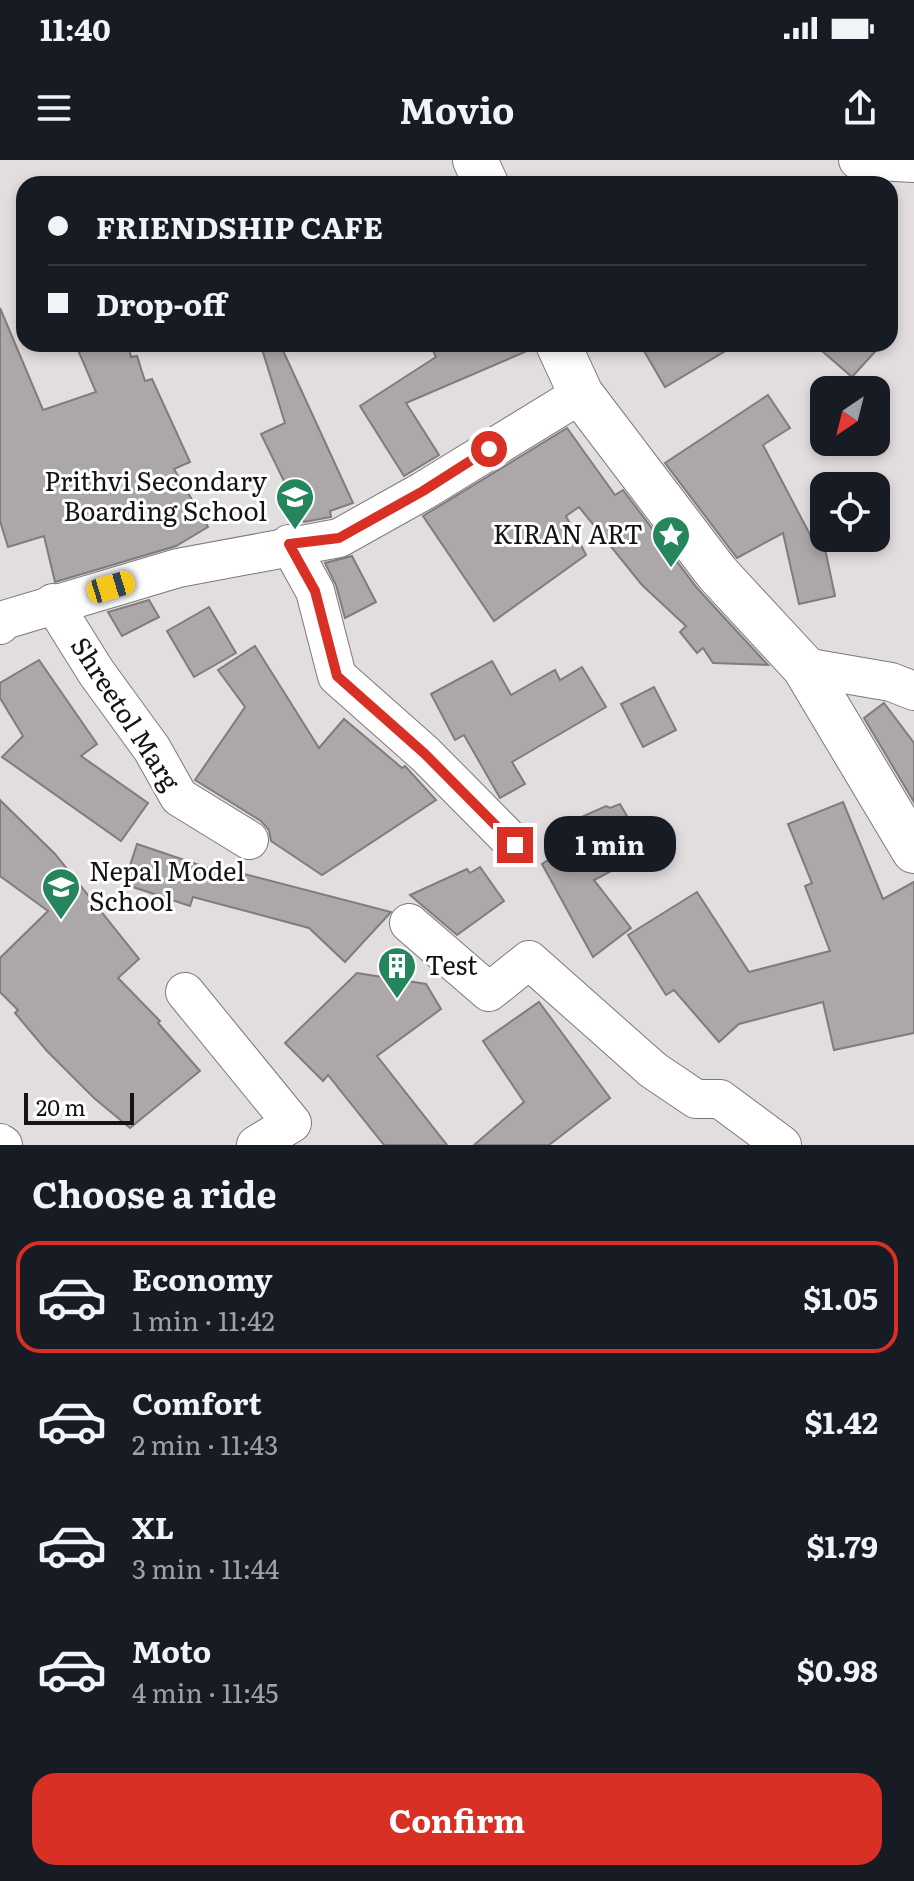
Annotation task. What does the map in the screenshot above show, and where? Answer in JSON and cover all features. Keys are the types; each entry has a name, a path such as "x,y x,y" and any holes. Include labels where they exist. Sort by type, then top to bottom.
{"street":[{"path":"858,160 914,163"},
{"path":"562,352 581,394 717,573 804,667 914,851"},
{"name":"Shreetol Marg","path":"1,620 178,568 289,544 339,538 581,394"},
{"path":"289,544 315,591 337,676 425,754 515,845"},
{"name":"Shreetol Marg","path":"53,603 96,672 152,749 179,797 249,840"},
{"path":"804,667 891,682 914,691"},
{"path":"409,923 489,992 529,960 653,1070 696,1099 720,1099 782,1145"},
{"path":"185,992 292,1123 256,1145"}],"building":[{"path":"0,308 43,410 96,392 79,352 130,352 131,357 137,356 145,381 152,379 190,462 174,469 208,527 176,546 55,582 44,536 8,547 0,521"},
{"path":"263,352 284,352 353,503 330,511 331,517 304,522 261,434 285,423"},
{"path":"434,352 525,352 406,403 439,455 404,476 360,406 436,357"},
{"path":"645,352 724,352 665,387"},
{"path":"823,352 875,352 851,376"},
{"path":"768,395 790,428 763,445 810,535 810,552 826,552 835,596 799,604 783,533 737,558 665,463"},
{"path":"567,428 615,495 623,490 697,588 768,665 713,663 703,648 697,653 680,632 686,626 642,585 579,507 566,516 586,555 494,621 423,516"},
{"path":"352,556 376,602 345,618 336,585 325,563"},
{"path":"149,600 159,617 122,636 108,612"},
{"path":"209,607 236,653 194,677 167,631"},
{"path":"255,646 319,748 344,719 402,768 405,766 436,800 322,875 271,841 269,830 261,821 195,780 245,707 218,670"},
{"path":"39,660 97,744 81,756 148,803 121,841 2,757 23,736 0,698 0,683"},
{"path":"492,661 511,695 555,670 560,680 582,667 606,707 512,762 525,784 500,798 464,735 455,740 431,694"},
{"path":"654,687 676,730 643,747 621,704"},
{"path":"884,703 914,743 914,802 864,718"},
{"path":"0,800 55,854 139,959 118,978 160,1021 158,1023 200,1071 130,1128 94,1098 47,1051 15,1013 18,1010 0,992 0,958 48,911 0,876"},
{"path":"843,802 883,899 914,882 914,1033 834,1050 823,1002 739,1024 719,1042 674,990 666,995 628,935 697,892 749,972 830,951 805,886 812,883 788,824"},
{"path":"620,804 631,823 641,820 653,849 594,880 631,928 593,957 542,864 560,852 550,831 606,806 610,808"},
{"path":"137,844 220,872 221,868 391,912 345,962 309,928 193,897 190,906 124,884"},
{"path":"480,867 504,901 457,935 410,895 467,869 470,873"},
{"path":"357,973 426,984 441,1009 377,1056 447,1145 384,1145 328,1075 323,1081 285,1043"},
{"path":"539,1002 610,1098 549,1145 474,1145 524,1102 483,1041"}],"place":[{"name":"Prithvi Secondary Boarding School","path":"295,531"},
{"name":"KIRAN ART","path":"671,569"},
{"name":"Nepal Model School","path":"61,921"},
{"name":"Test","path":"397,1000"}],"route":[{"path":"489,449 423,491 339,538 289,544 315,591 337,676 425,754 515,845"}]}
